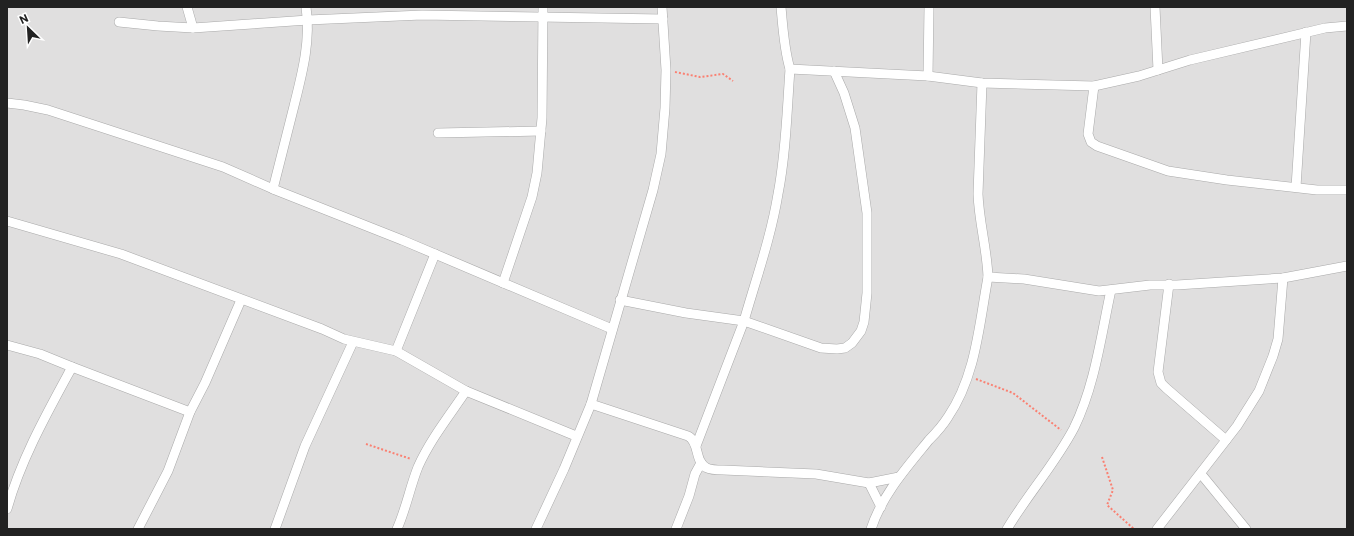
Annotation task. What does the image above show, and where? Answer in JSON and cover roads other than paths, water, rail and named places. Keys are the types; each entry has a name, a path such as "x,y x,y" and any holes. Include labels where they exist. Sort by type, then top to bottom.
{"street":[{"path":"187,7 192,28"},
{"path":"273,189 303,72 308,20 306,7"},
{"path":"503,283 532,197 537,173 541,131 543,7"},
{"path":"536,529 564,469 590,404 653,190 661,154 665,108 666,70 662,7"},
{"path":"696,446 744,322 778,194 783,162 790,69 783,35 781,7"},
{"path":"928,76 929,7"},
{"path":"1155,7 1158,70"},
{"path":"119,22 192,28 422,11 544,17 663,19"},
{"path":"790,69 928,76 982,83 1094,86 1128,79 1190,60 1306,32 1325,28 1347,26"},
{"path":"1296,187 1306,32"},
{"path":"620,300 686,313 744,322 828,350 845,348 852,343 861,331 864,318 866,293 867,213 855,128 844,93 834,71"},
{"path":"871,529 881,507 899,477 948,418 957,402 973,361 988,277 988,266 978,200 982,83"},
{"path":"1094,86 1088,134 1091,142 1097,146 1168,171 1227,180 1317,190 1347,190"},
{"path":"7,103 48,110 223,167 612,329"},
{"path":"438,133 541,131"},
{"path":"7,221 121,254 212,287 241,300 322,329 344,339 396,351 466,391 576,436"},
{"path":"396,351 435,254"},
{"path":"988,277 1024,279 1092,290 1111,290 1134,286 1283,278 1347,266"},
{"path":"1157,529 1201,474 1259,391 1278,339 1283,278"},
{"path":"1169,284 1158,372 1161,383 1226,440"},
{"path":"1007,529 1054,461 1069,436 1085,402 1095,370 1111,290"},
{"path":"138,529 168,471 190,412 206,383 241,300"},
{"path":"275,529 305,446 353,342"},
{"path":"7,345 40,354 190,412"},
{"path":"7,509 22,466 31,446 72,367"},
{"path":"397,529 406,507 420,463 436,435 466,391"},
{"path":"590,404 688,436 692,439 696,446 701,463 707,468 715,470 816,474 869,482 899,477"},
{"path":"676,529 689,496 695,474 701,463"},
{"path":"1201,474 1246,529"},
{"path":"869,482 881,507"}]}
